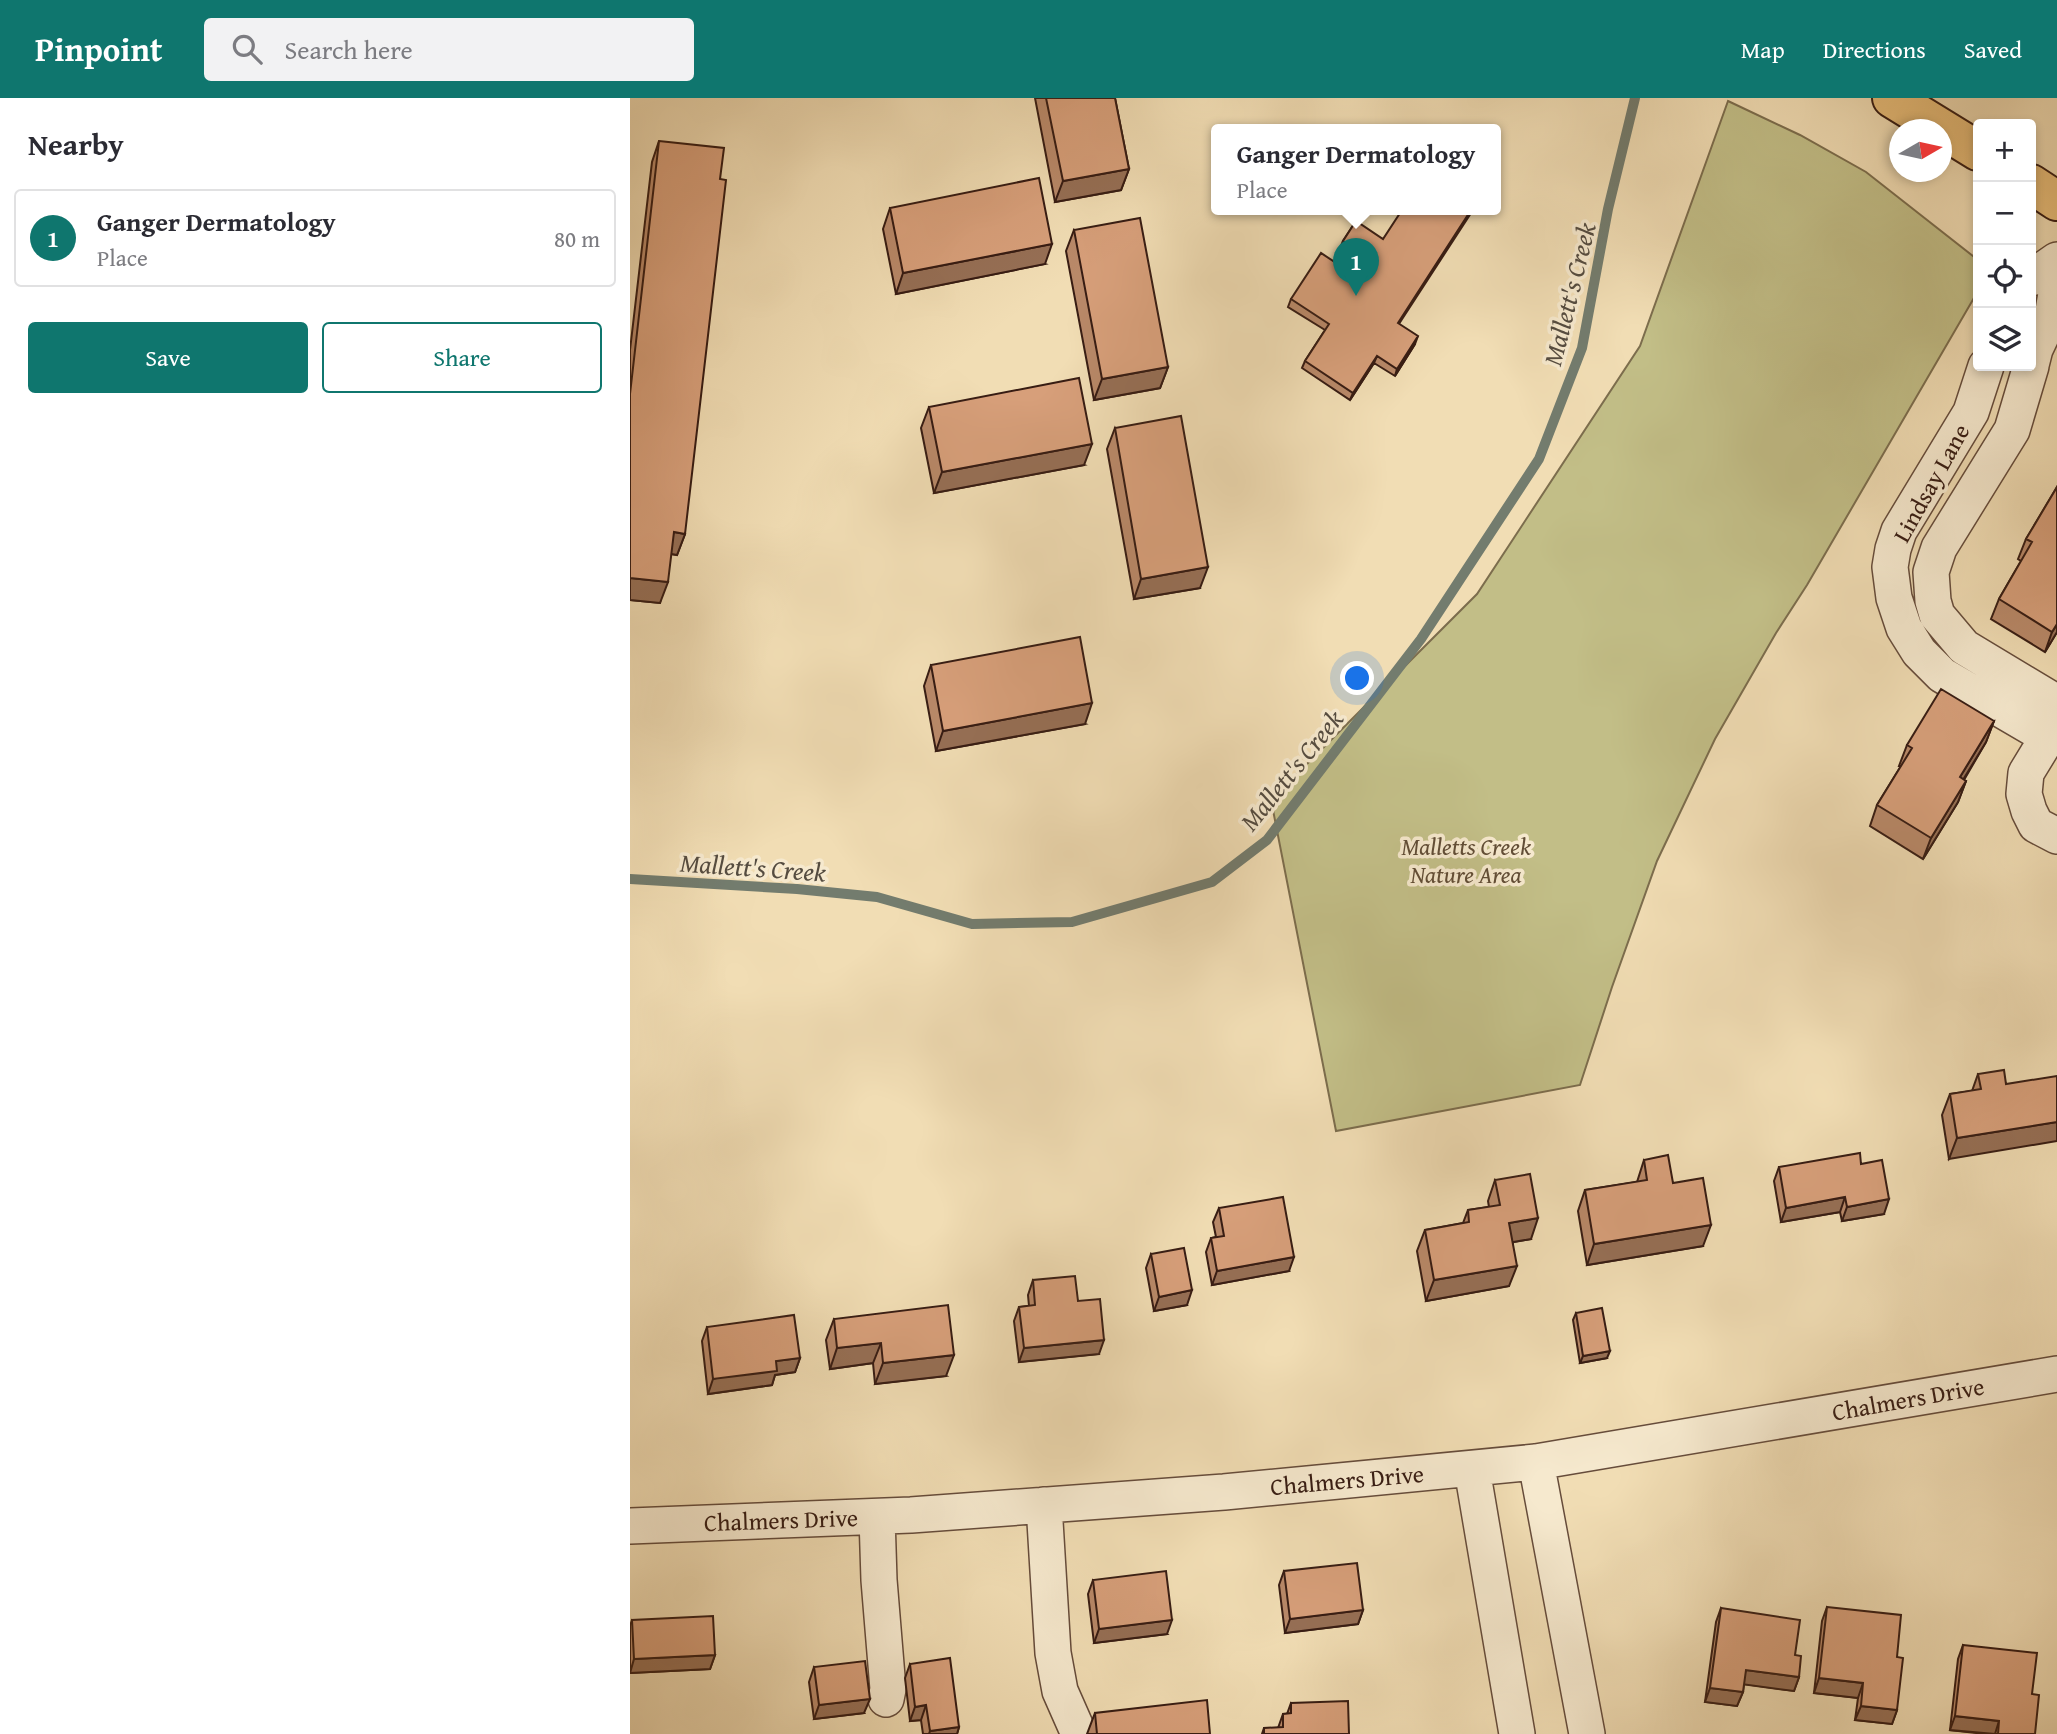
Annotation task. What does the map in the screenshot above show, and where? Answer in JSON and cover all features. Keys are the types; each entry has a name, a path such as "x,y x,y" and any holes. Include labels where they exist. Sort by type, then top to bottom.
{"main road":[{"path":"1892,98 1973,148"},
{"path":"2036,187 2057,201"}],"street":[{"path":"2036,275 2057,260"},
{"name":"Lindsay Lane","path":"2036,347 2053,311 2057,288"},
{"name":"Lindsay Lane","path":"1984,371 1971,412 1899,531 1890,567 1894,598 1904,628 1919,652 1942,675 2053,730 2026,773 2024,794 2036,825 2057,836"},
{"name":"Lindsay Lane","path":"2029,371 2012,430 1939,548 1931,572 1933,601 1937,615 1965,648 2057,703"},
{"path":"1955,439 1993,463"},
{"name":"Chalmers Drive","path":"630,1526 877,1517 1224,1492 1472,1469 1536,1462 2057,1374"},
{"path":"1536,1462 1587,1734"},
{"path":"1472,1469 1517,1734"},
{"path":"1044,1505 1053,1653 1060,1690 1075,1725"},
{"path":"877,1517 888,1689 886,1699"}],"green space":[{"name":"Malletts Creek Nature Area","path":"1728,101 1800,135 1866,172 1973,256 1973,300 1715,739 1657,861 1580,1085 1336,1131 1271,800 1477,594 1640,346"}],"building":[{"path":"1046,98 1115,98 1129,169 1063,181"},
{"path":"659,141 724,148 720,179 726,180 685,534 674,532 668,582 630,578 630,394"},
{"path":"1039,178 1052,244 903,273 890,208"},
{"path":"1399,215 1468,215 1398,323 1418,336 1397,369 1377,356 1353,393 1305,361 1329,324 1291,299 1321,253 1359,278 1371,259 1343,241 1356,221 1383,239"},
{"path":"1140,218 1168,367 1102,379 1074,230"},
{"path":"1079,378 1092,444 942,472 929,407"},
{"path":"1181,416 1208,567 1141,579 1115,428"},
{"path":"2057,487 2057,624 2052,632 1999,599 2032,542 2026,539"},
{"path":"1080,637 1092,703 943,731 931,665"},
{"path":"1941,689 1994,721 1960,777 1966,781 1931,838 1877,805 1912,748 1907,745"},
{"path":"2004,1070 2006,1084 2057,1076 2057,1122 1957,1138 1950,1094 1981,1089 1978,1074"},
{"path":"1860,1153 1861,1164 1882,1160 1889,1199 1847,1207 1845,1197 1786,1208 1779,1167"},
{"path":"1668,1155 1673,1183 1703,1178 1711,1225 1594,1244 1585,1190 1647,1180 1644,1160"},
{"path":"1530,1174 1538,1218 1509,1223 1517,1266 1434,1280 1425,1230 1469,1222 1468,1210 1500,1205 1495,1180"},
{"path":"1283,1197 1294,1257 1217,1271 1211,1238 1224,1236 1219,1208"},
{"path":"1184,1248 1192,1290 1159,1297 1151,1254"},
{"path":"1075,1276 1078,1301 1100,1299 1104,1340 1024,1348 1019,1307 1035,1305 1033,1280"},
{"path":"948,1305 954,1355 883,1363 881,1343 837,1348 834,1319"},
{"path":"1602,1308 1610,1351 1583,1356 1576,1313"},
{"path":"794,1315 800,1358 776,1361 777,1371 713,1379 707,1327"},
{"path":"1357,1563 1363,1610 1290,1619 1284,1571"},
{"path":"1166,1571 1172,1620 1099,1629 1093,1580"},
{"path":"1827,1607 1901,1615 1897,1657 1903,1658 1897,1710 1861,1706 1863,1683 1819,1678"},
{"path":"1721,1608 1800,1620 1795,1655 1801,1656 1799,1677 1746,1670 1743,1692 1710,1688"},
{"path":"713,1616 715,1655 634,1659 632,1620"},
{"path":"1963,1645 2037,1653 2032,1694 2039,1695 2035,1734 1998,1734 1999,1721 1955,1716"},
{"path":"950,1658 959,1727 930,1731 926,1705 915,1707 910,1664"},
{"path":"865,1661 870,1699 819,1705 814,1667"},
{"path":"1207,1700 1210,1734 1097,1734 1095,1713"},
{"path":"1348,1701 1349,1734 1264,1734 1264,1728 1283,1727 1283,1714 1291,1713 1291,1703"}],"waterway":[{"name":"Mallett's Creek","path":"630,879 797,889 877,897 972,924 1072,922 1212,882 1267,840 1421,639 1539,459 1582,348 1608,209 1635,98"}],"place":[{"name":"Ganger Dermatology","path":"1356,296"}]}
